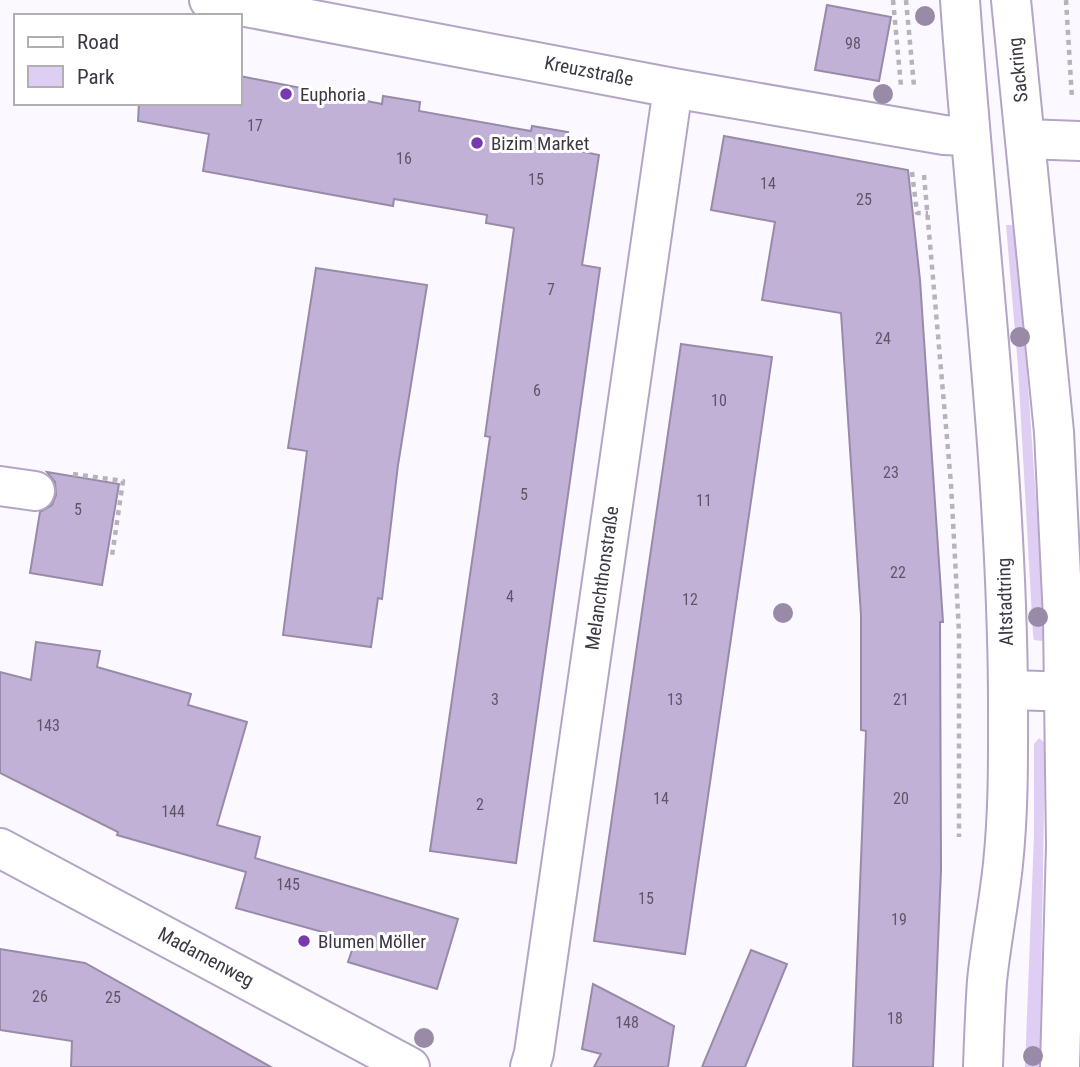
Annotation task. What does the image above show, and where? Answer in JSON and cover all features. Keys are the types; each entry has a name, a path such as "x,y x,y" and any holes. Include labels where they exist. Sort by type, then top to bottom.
{"street":[{"name":"Kreuzstraße","path":"209,0 673,88 944,135 970,136"},
{"path":"960,0 970,136"},
{"name":"Sackring","path":"1011,0 1025,139"},
{"name":"Melanchthonstraße","path":"530,1067 550,945 673,88"},
{"name":"Altstadtring","path":"970,136 996,422 1008,690 1007,814 987,982 983,1067"},
{"path":"1060,1067 1072,692 1054,432 1025,139 1078,141"},
{"path":"1008,690 1072,692"},
{"name":"Madamenweg","path":"0,848 410,1067"}],"path":[{"path":"893,0 902,92"},
{"path":"906,0 915,94"},
{"path":"1066,0 1078,141"},
{"path":"911,163 917,213 928,213 951,484 959,633 960,846"},
{"path":"18,489 38,469 123,481 112,556"}],"green space":[{"path":"1006,225 1017,225 1043,601 1042,641 1034,640 1033,635 1018,367"},
{"path":"1039,738 1045,743 1040,1057 1039,1067 1025,1067 1034,835 1034,744"}],"building":[{"path":"827,5 891,17 879,81 815,70"},
{"path":"242,76 382,104 383,96 420,102 419,111 531,131 532,126 568,132 565,148 599,155 582,265 600,268 516,863 430,851 490,437 485,436 514,228 486,223 487,215 394,199 393,206 203,171 209,134 138,121 139,105 242,105"},
{"path":"724,136 908,170 920,280 943,622 940,622 941,870 933,1067 853,1067 866,731 861,730 861,615 841,313 762,300 775,222 711,210"},
{"path":"316,268 427,285 398,465 382,599 378,598 371,647 283,635 307,451 288,448"},
{"path":"681,344 772,357 685,954 594,941"},
{"path":"47,472 119,484 102,585 30,573 40,512 52,505 56,495 55,482"},
{"path":"36,642 100,651 97,667 191,694 188,705 247,722 217,825 260,837 255,858 458,919 437,989 348,962 355,941 236,908 246,872 117,835 118,832 0,773 0,672 31,680"},
{"path":"0,949 85,963 271,1067 71,1067 72,1041 0,1030"},
{"path":"751,950 787,964 745,1067 702,1067"},
{"path":"593,984 674,1026 668,1067 594,1067 601,1054 582,1049"}],"place":[{"name":"Euphoria","path":"286,94"},
{"name":"Bizim Market","path":"477,143"},
{"name":"Blumen Möller","path":"304,941"}]}
